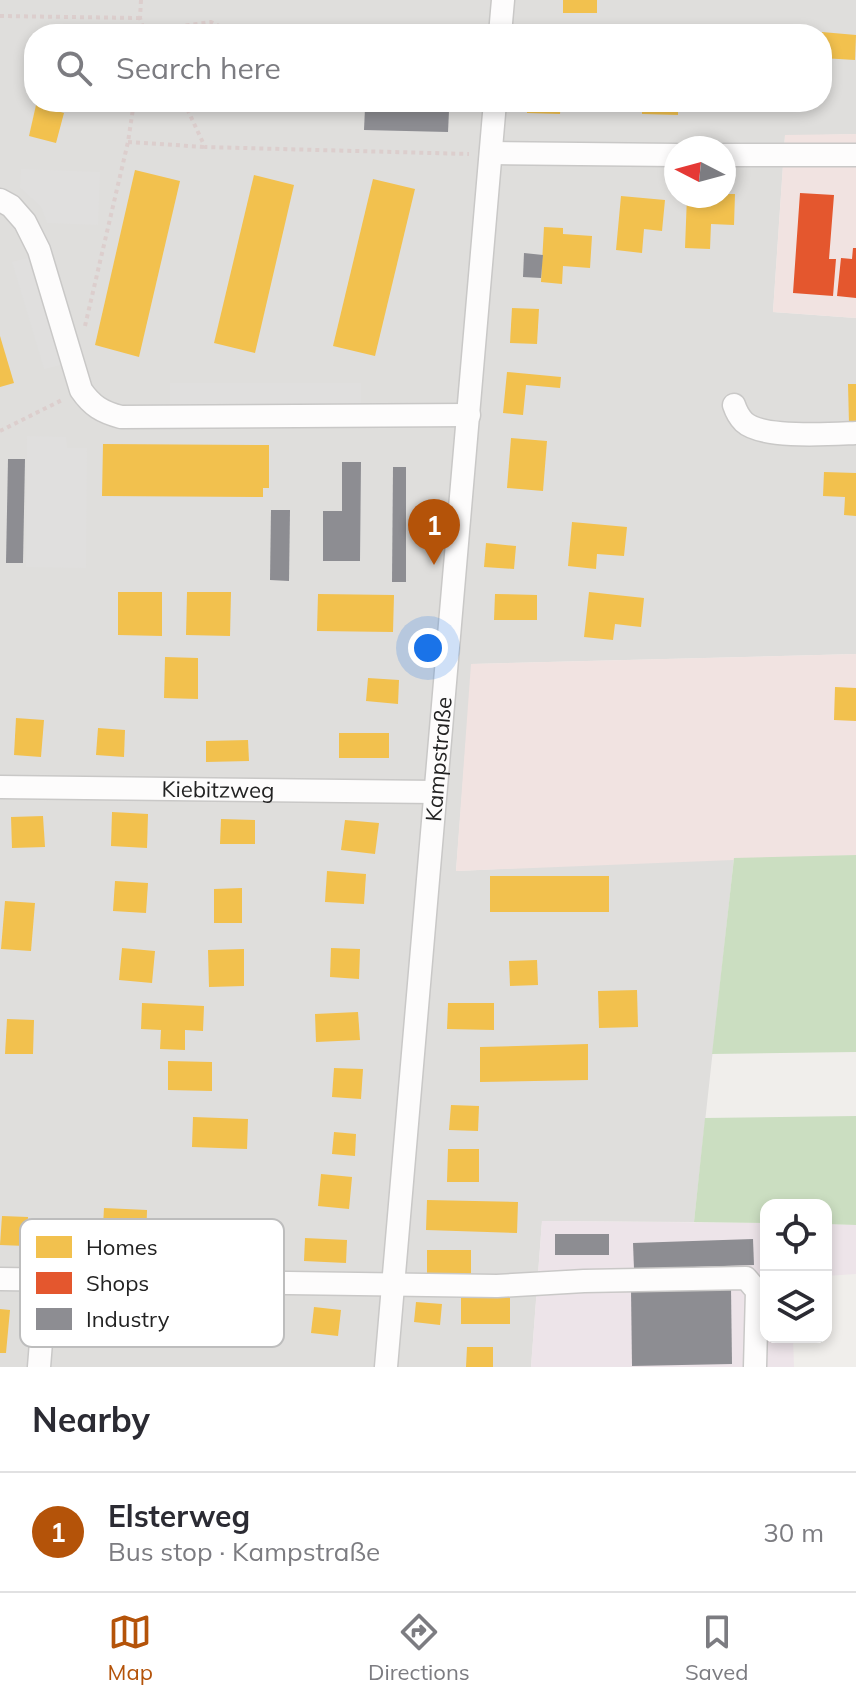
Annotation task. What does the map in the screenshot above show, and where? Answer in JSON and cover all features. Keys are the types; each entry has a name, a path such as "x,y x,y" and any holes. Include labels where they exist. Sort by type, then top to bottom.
{"street":[{"path":"501,24 503,0"},
{"name":"Kampstraße","path":"386,1367 494,112"},
{"path":"491,153 664,155"},
{"path":"736,155 856,155"},
{"path":"0,200 11,206 25,222 39,250 81,390 90,403 104,413 121,417 469,415"},
{"path":"734,405 745,424 760,429 856,433"},
{"name":"Kiebitzweg","path":"0,787 435,792"},
{"path":"284,1283 497,1286 746,1278 757,1291 755,1367"},
{"path":"0,1279 20,1279"},
{"path":"39,1367 41,1347"}],"path":[{"path":"141,0 143,24"},
{"path":"0,16 140,18"},
{"path":"70,354 79,350 132,112"},
{"path":"189,112 205,147"},
{"path":"128,142 205,147 491,153"},
{"path":"0,431 71,395"}],"shaded area":[{"path":"0,0 856,0 856,134 785,136 773,312 856,318 856,654 472,664 456,871 734,858 694,1222 542,1221 531,1367 0,1367"},
{"path":"856,134 856,318 773,312 785,135"},
{"path":"21,169 100,172 98,225 47,223 41,207 20,188"},
{"path":"32,257 64,364 44,369 12,262"},
{"path":"170,383 361,383 361,406 170,406"},
{"path":"27,436 66,437 67,448 87,448 86,568 26,567"},
{"path":"856,654 856,855 456,871 471,664"},
{"path":"542,1221 760,1223 760,1343 793,1343 794,1367 531,1367"},
{"path":"832,1224 856,1225 856,1274 832,1276"}],"green space":[{"path":"856,855 856,1052 712,1054 734,858"},
{"path":"856,1116 856,1225 832,1224 832,1199 760,1199 760,1223 694,1222 705,1118"}],"building: Homes":[{"path":"563,0 597,0 597,13 563,13"},
{"path":"832,33 856,35 855,60 832,59"},
{"path":"34,112 64,113 56,143 29,136"},
{"path":"527,112 560,112 560,114"},
{"path":"642,112 678,112 678,115"},
{"path":"135,170 180,181 139,357 95,345"},
{"path":"254,175 294,185 255,353 214,343"},
{"path":"373,179 415,189 375,356 333,346"},
{"path":"621,196 664,200 662,231 644,229 642,253 616,250"},
{"path":"687,208 735,208 734,225 711,224 710,249 685,248"},
{"path":"544,227 563,228 563,234 592,236 590,268 563,266 562,284 541,282"},
{"path":"512,308 539,309 537,344 510,343"},
{"path":"0,336 14,383 0,387"},
{"path":"507,372 561,377 560,388 526,385 523,415 503,413"},
{"path":"848,384 856,384 856,423 849,424"},
{"path":"511,438 547,441 543,491 507,488"},
{"path":"103,444 269,445 269,488 263,488 263,497 102,496"},
{"path":"824,472 856,473 856,516 844,515 845,497 823,496"},
{"path":"572,522 627,527 624,556 597,554 596,569 568,566"},
{"path":"486,543 516,546 514,569 484,567"},
{"path":"118,592 162,592 162,636 118,635"},
{"path":"187,592 231,592 230,636 186,635"},
{"path":"589,592 644,598 641,627 615,624 613,640 584,637"},
{"path":"318,594 394,595 393,632 317,631"},
{"path":"495,594 537,595 537,620 494,620"},
{"path":"165,657 198,658 198,699 164,698"},
{"path":"368,678 399,680 398,704 366,701"},
{"path":"835,687 856,688 856,721 834,720"},
{"path":"16,718 44,720 41,757 14,755"},
{"path":"98,728 125,730 124,757 96,755"},
{"path":"339,733 389,733 389,758 339,758"},
{"path":"248,740 249,761 206,762 206,741"},
{"path":"112,812 148,814 147,848 111,846"},
{"path":"43,816 45,847 12,848 11,817"},
{"path":"221,819 255,820 255,844 220,844"},
{"path":"345,820 379,823 375,854 341,850"},
{"path":"327,871 366,874 364,904 325,902"},
{"path":"490,876 609,876 609,912 490,912"},
{"path":"115,881 148,883 146,913 113,911"},
{"path":"242,888 242,923 214,923 214,889"},
{"path":"5,901 35,903 31,951 1,949"},
{"path":"122,948 155,951 152,983 119,980"},
{"path":"331,948 360,949 359,979 330,977"},
{"path":"244,949 244,986 209,987 208,950"},
{"path":"537,960 538,985 510,986 509,961"},
{"path":"637,990 638,1027 599,1028 598,991"},
{"path":"142,1003 204,1006 203,1031 185,1030 185,1050 160,1049 161,1030 141,1029"},
{"path":"448,1003 494,1003 494,1030 447,1029"},
{"path":"358,1012 360,1040 316,1042 315,1014"},
{"path":"7,1019 34,1020 33,1054 5,1054"},
{"path":"588,1044 588,1080 480,1082 480,1047"},
{"path":"168,1061 212,1062 212,1091 168,1090"},
{"path":"334,1068 363,1069 361,1099 332,1097"},
{"path":"451,1105 479,1106 478,1131 449,1130"},
{"path":"193,1117 248,1119 247,1149 192,1147"},
{"path":"334,1132 356,1134 355,1156 332,1154"},
{"path":"448,1149 479,1149 479,1182 447,1182"},
{"path":"321,1174 352,1177 349,1209 318,1206"},
{"path":"427,1200 518,1202 517,1233 426,1230"},
{"path":"104,1208 147,1210 147,1219 103,1219"},
{"path":"2,1216 28,1217 20,1219 20,1246 0,1245"},
{"path":"305,1238 347,1240 346,1263 304,1261"},
{"path":"427,1250 471,1250 471,1279 427,1279"},
{"path":"461,1295 510,1296 510,1324 461,1324"},
{"path":"416,1302 442,1304 440,1325 414,1322"},
{"path":"314,1307 341,1310 338,1336 311,1333"},
{"path":"0,1309 10,1310 6,1353 0,1353"},
{"path":"467,1347 493,1347 493,1367 466,1367"}],"building: Shops":[{"path":"800,193 834,195 829,259 836,259 833,296 793,293"},
{"path":"853,248 856,248 856,298 837,296 841,258 852,259"}],"building: Industry":[{"path":"365,112 449,112 448,132 364,130"},
{"path":"524,253 543,255 541,278 523,277"},
{"path":"8,459 25,459 23,563 6,563"},
{"path":"342,462 361,462 360,561 323,561 323,511 342,511"},
{"path":"393,467 406,467 406,582 392,582"},
{"path":"271,510 290,510 289,581 270,580"},
{"path":"555,1234 609,1234 609,1255 555,1255"},
{"path":"753,1239 754,1265 634,1269 633,1243"},
{"path":"731,1288 732,1364 632,1366 631,1290"}],"place":[{"name":"Elsterweg","path":"434,565"}]}
